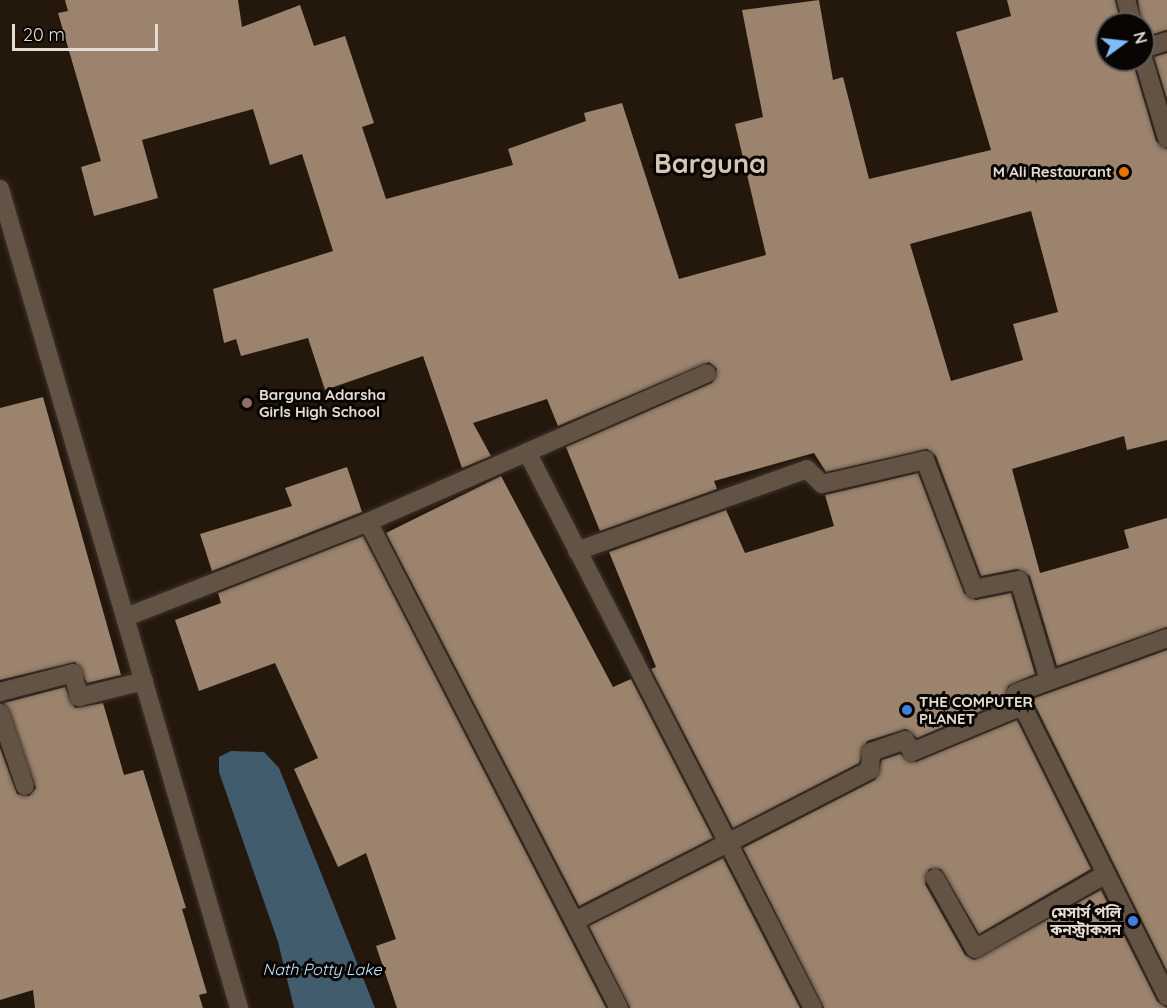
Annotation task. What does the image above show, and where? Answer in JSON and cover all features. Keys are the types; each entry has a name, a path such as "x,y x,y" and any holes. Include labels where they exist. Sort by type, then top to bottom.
{"street":[{"path":"1147,72 1167,138"},
{"path":"0,189 239,1008"},
{"path":"126,617 368,522 706,373"},
{"path":"526,452 813,1008"},
{"path":"577,551 807,469 822,484 925,460 974,589 1019,580 1049,680"},
{"path":"368,522 619,1008"},
{"path":"1167,638 1016,693 1167,996"},
{"path":"0,692 73,673 79,697 144,681"},
{"path":"575,921 870,770 871,752 905,740 912,752 1022,706"},
{"path":"0,713 25,786"},
{"path":"936,878 975,949 1106,874"}],"water":[{"name":"Nath Potty Lake","path":"231,751 264,752 279,768 375,1008 294,1008 278,942 219,772 219,757"}],"building":[{"path":"65,0 238,0 242,27 300,5 314,46 345,36 374,123 362,127 386,199 513,165 508,149 586,121 584,113 622,103 679,279 766,255 735,124 763,117 742,10 819,0 833,80 843,77 869,179 991,150 956,32 1011,16 1007,0 1115,0 1118,12 1095,12 1095,72 1136,72 1156,141 1167,149 1167,440 1127,450 1124,436 1012,469 1040,573 1129,548 1124,530 1167,518 1167,627 1057,666 1030,576 1017,569 981,576 936,456 927,449 826,472 814,453 714,481 717,489 600,531 566,447 712,383 717,369 709,362 558,426 547,399 473,423 491,456 462,468 423,356 325,390 308,338 241,356 236,339 224,343 213,289 333,251 302,154 270,165 253,109 142,140 158,198 94,216 81,167 101,161 58,13 68,11","holes":["1031,211 1058,312 1013,324 1023,360 951,381 910,244"]},
{"path":"1138,0 1167,0 1167,30 1155,34 1155,12 1140,12"},
{"path":"1167,53 1167,99 1155,60 1155,57"},
{"path":"43,397 121,675 87,683 75,662 0,680 0,408"},
{"path":"347,467 362,512 212,571 200,534 292,506 285,488"},
{"path":"918,473 964,593 976,600 1011,593 1035,674 1008,686 1007,700 917,738 906,729 867,741 859,763 733,828 651,669 656,667 609,552 726,510 745,553 834,526 825,495"},
{"path":"501,476 613,687 631,679 713,838 579,906 386,533"},
{"path":"363,536 606,1008 397,1008 376,946 396,939 366,853 338,867 294,769 318,758 275,663 199,691 175,620 221,603 218,593"},
{"path":"1167,650 1167,971 1032,699"},
{"path":"65,687 75,708 103,703 124,775 143,770 186,908 182,909 207,993 199,995 203,1008 35,1008 33,990 0,1000 0,748 17,794 29,796 36,788 4,703"},
{"path":"1017,720 1091,869 979,934 941,869 929,869 925,884 965,955 974,960 1101,890 1157,1001 1167,1008 824,1008 743,848 875,780 882,760 900,754 916,762"},
{"path":"723,858 800,1008 630,1008 589,926"}],"place":[{"name":"M Ali Restaurant","path":"1124,172"},
{"name":"Barguna Adarsha Girls High School","path":"247,403"},
{"name":"THE COMPUTER PLANET","path":"907,710"},
{"name":"মেসার্স পলি কনস্ট্রাকসন","path":"1133,921"}],"district":[{"name":"Barguna","path":"710,164"}]}
